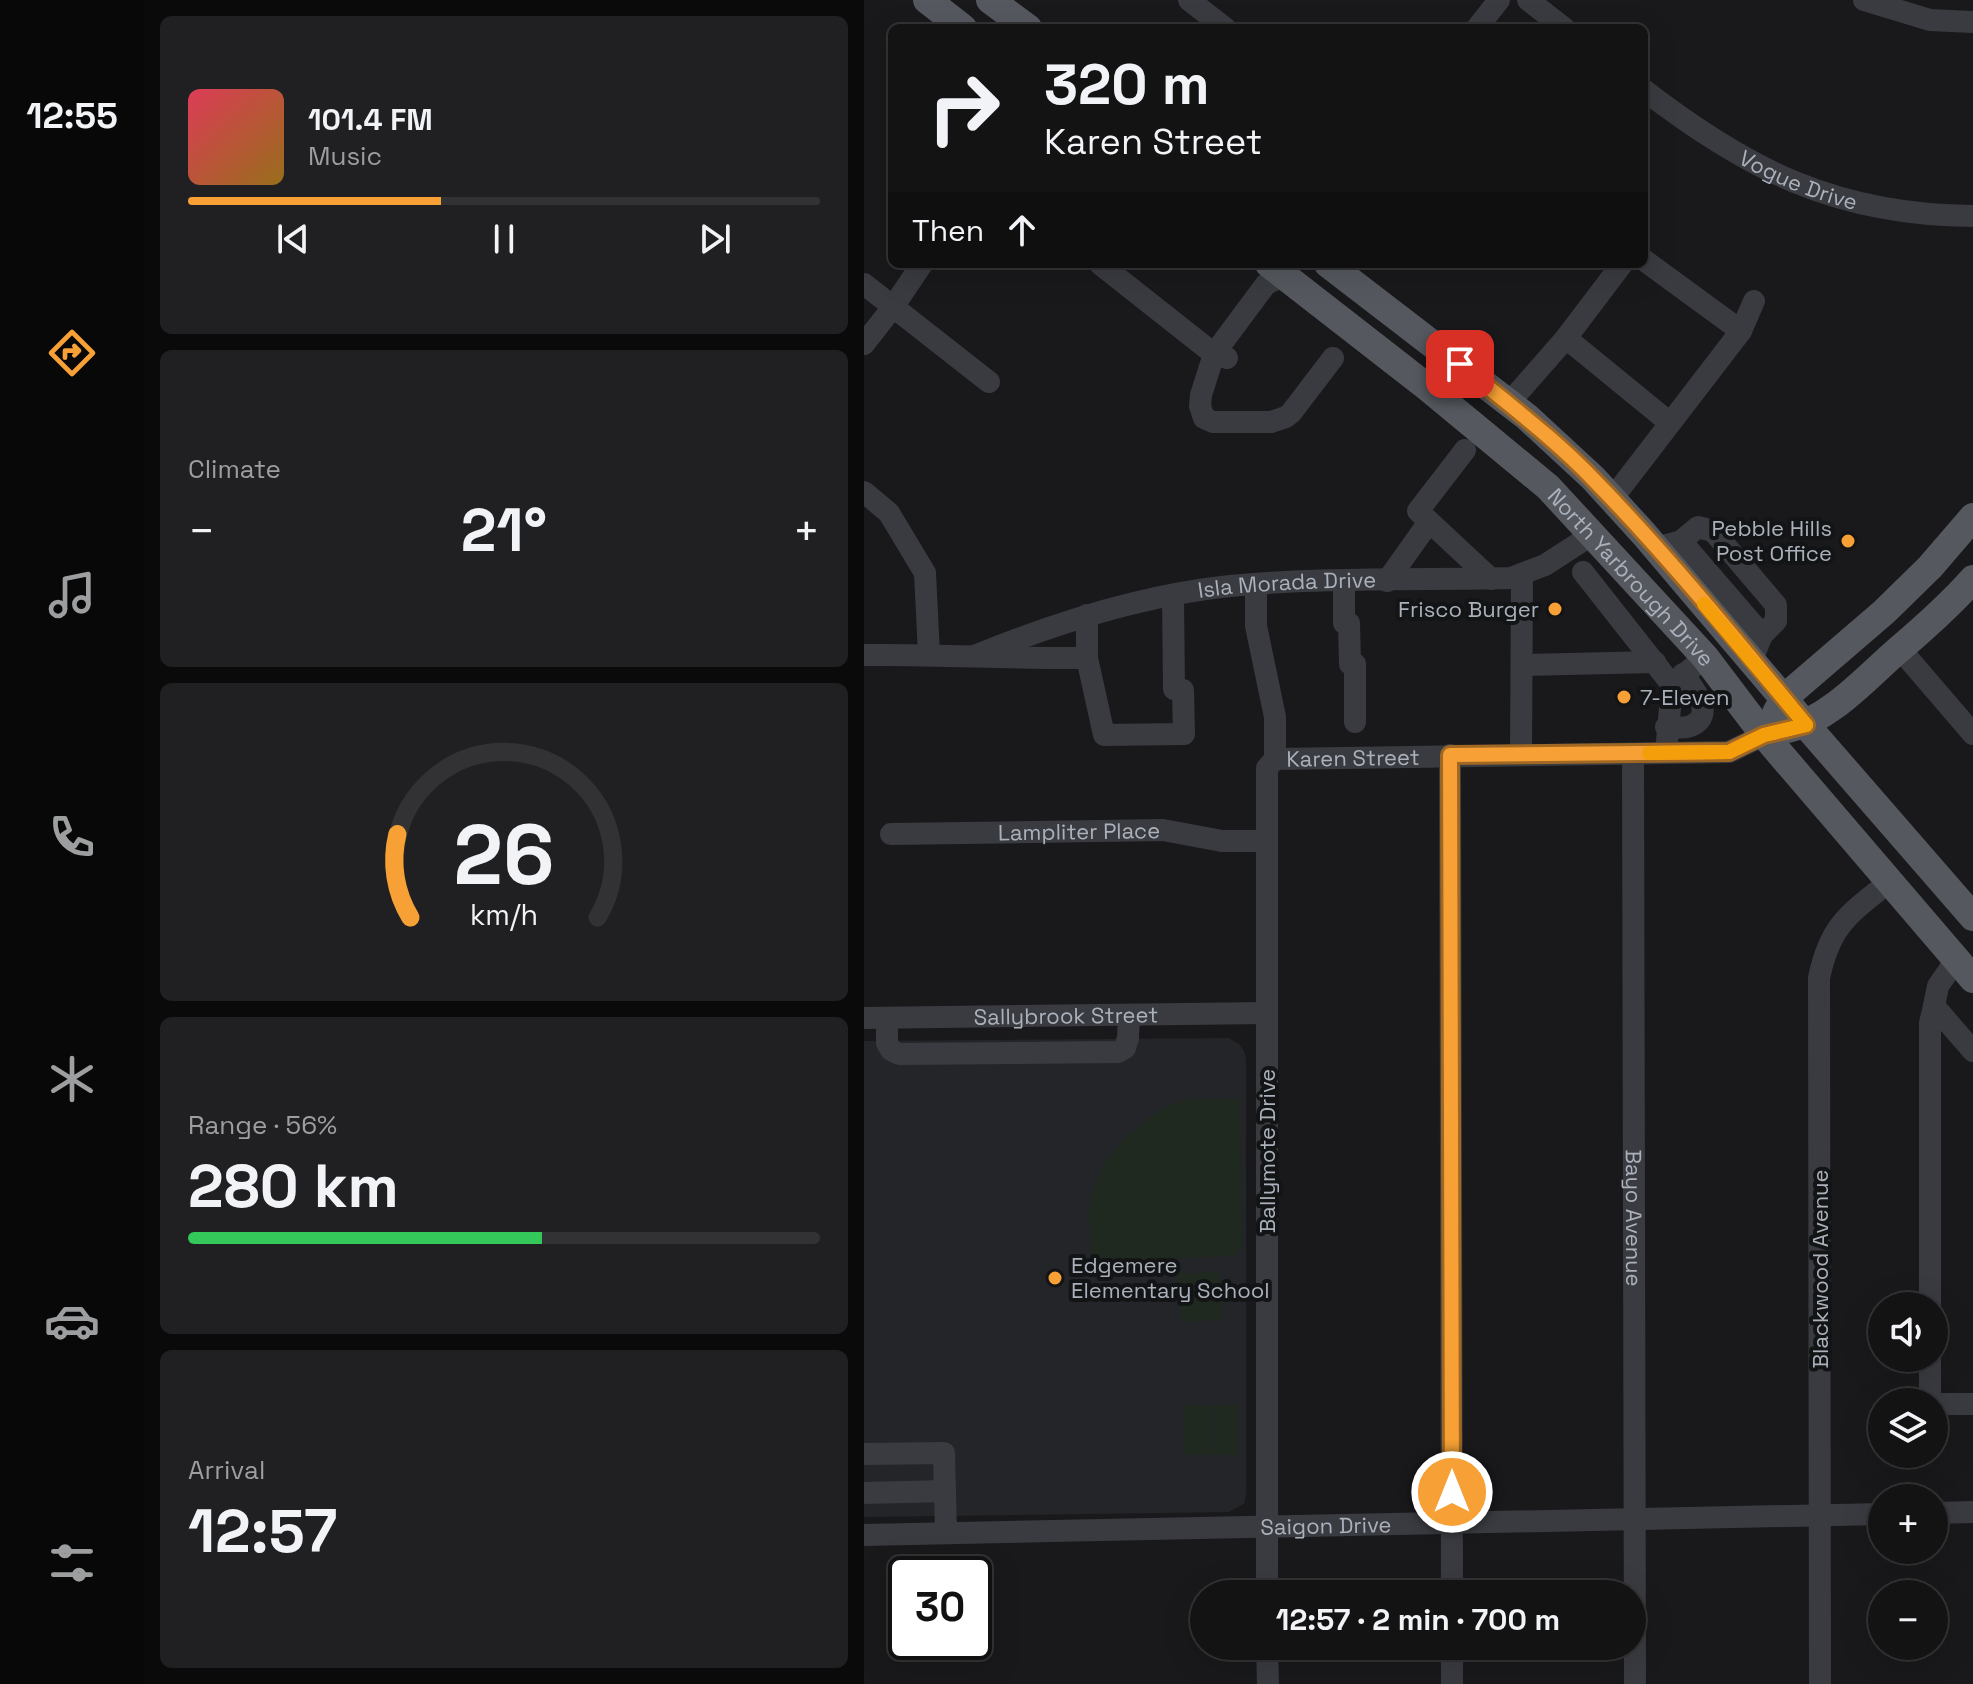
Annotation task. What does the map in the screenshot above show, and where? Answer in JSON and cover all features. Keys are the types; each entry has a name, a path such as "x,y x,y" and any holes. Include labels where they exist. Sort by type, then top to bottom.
{"main road":[{"path":"927,0 958,24"},
{"path":"990,0 1023,24"},
{"name":"North Yarbrough Drive","path":"1281,268 1548,487 1593,534 1687,672 1764,735 1965,969"},
{"name":"North Yarbrough Drive","path":"1333,268 1509,403 1547,435 1612,499 1668,544 1757,648 1784,698 1806,725 1973,917"},
{"path":"1764,735 1784,698 1884,612 1930,567 1973,517"},
{"path":"1764,735 1806,725 1826,711 1950,605 1973,579"}],"street":[{"path":"1189,0 1220,24"},
{"path":"1480,24 1499,0"},
{"path":"1528,0 1559,24"},
{"path":"1864,0 1930,20 1973,22"},
{"name":"Vogue Drive","path":"1648,93 1742,158 1818,193 1895,211 1973,216"},
{"path":"1648,263 1741,331"},
{"path":"864,344 919,268"},
{"path":"1105,268 1214,354"},
{"path":"1281,268 1214,354 1201,395 1200,406 1204,418 1213,422 1271,422 1286,417 1333,358"},
{"path":"1509,403 1566,338 1619,268"},
{"path":"864,284 989,382"},
{"path":"1612,499 1741,331 1754,301"},
{"path":"1566,338 1670,423"},
{"path":"1465,450 1418,511 1491,579"},
{"path":"864,492 889,513 922,564 929,654"},
{"path":"1387,581 1429,522"},
{"path":"1668,544 1698,527 1713,531 1767,594 1776,605 1776,621 1757,648"},
{"name":"Isla Morada Drive","path":"977,655 1087,615 1173,595 1256,584 1511,578 1545,565 1593,534"},
{"path":"1583,572 1655,662"},
{"path":"1521,754 1522,575"},
{"path":"1344,581 1344,623 1349,623 1350,664 1355,664 1355,722"},
{"name":"Ballymote Drive","path":"1256,584 1256,626 1275,717 1275,759 1267,768 1267,1580"},
{"path":"1087,615 1087,658 1104,735 1184,734 1183,690 1174,689 1173,595"},
{"path":"1900,649 1973,734"},
{"name":"Isla Morada Drive","path":"864,655 1087,658"},
{"path":"1522,665 1655,662 1687,672 1703,708 1699,719 1692,726 1666,727"},
{"path":"1666,753 1666,727 1687,672"},
{"name":"Karen Street","path":"1275,759 1729,752 1764,735"},
{"name":"Bayo Avenue","path":"1633,754 1635,1684"},
{"path":"1450,755 1452,1580"},
{"name":"Lampliter Place","path":"891,834 1163,830 1222,841 1267,841"},
{"name":"Blackwood Avenue","path":"1820,1684 1819,978 1824,953 1836,929 1889,882"},
{"path":"1930,1292 1930,1023 1938,986 1965,969"},
{"path":"1934,1006 1973,1051"},
{"name":"Sallybrook Street","path":"864,1018 1267,1013"},
{"path":"887,1018 887,1043 891,1050 899,1054 1118,1052 1125,1048 1128,1038 1129,1015"},
{"path":"1948,1403 1973,1404"},
{"path":"864,1454 944,1453 946,1533"},
{"path":"864,1493 945,1491"},
{"path":"1948,1513 1973,1512"},
{"name":"Saigon Drive","path":"864,1535 1868,1514"},
{"path":"1267,1660 1268,1684"},
{"path":"1452,1660 1452,1684"}],"shaded area":[{"name":"Edgemere Elementary School","path":"1228,1038 1239,1044 1246,1061 1244,1504 1229,1512 864,1517 864,1041"},
{"path":"1239,1098 1243,1246 1234,1256 1092,1261 1091,1198 1104,1167 1128,1136 1142,1123 1174,1104 1195,1099"},
{"path":"1219,1272 1222,1320 1181,1322 1178,1274"},
{"path":"1184,1405 1210,1406 1210,1455 1184,1455"},
{"path":"1212,1405 1238,1405 1238,1455 1212,1455"}],"slow traffic":[{"path":"1649,753 1729,752 1764,735 1806,725 1704,604"}],"place":[{"name":"Pebble Hills Post Office","path":"1848,541"},
{"name":"Frisco Burger","path":"1555,609"},
{"name":"7-Eleven","path":"1624,697"},
{"name":"Edgemere Elementary School","path":"1055,1278"}],"route":[{"path":"1452,1492 1450,755 1729,752 1764,735 1806,725 1593,478 1527,417 1460,364"}]}
